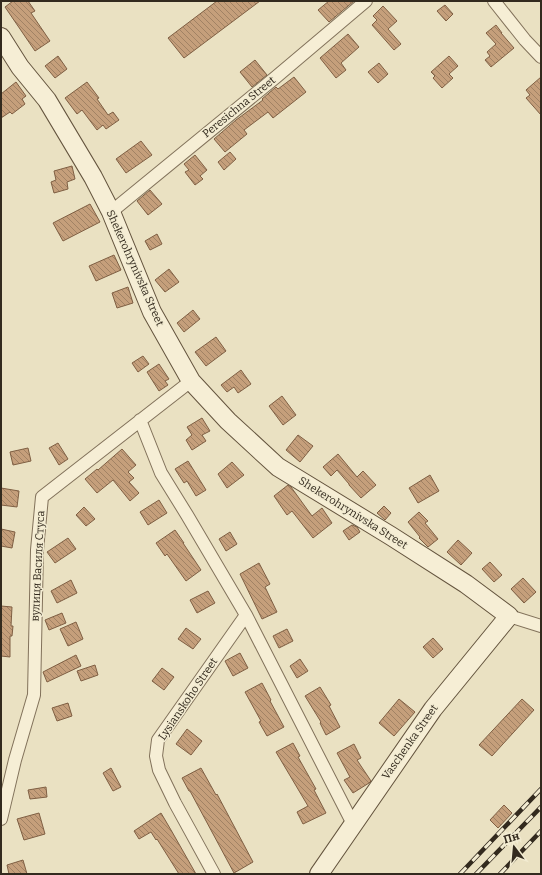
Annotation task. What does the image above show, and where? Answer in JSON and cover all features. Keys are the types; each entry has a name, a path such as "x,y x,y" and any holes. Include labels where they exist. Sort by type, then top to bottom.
{"street":[{"name":"Peresichna Street","path":"111,212 366,1"},
{"path":"494,1 525,40 541,57"},
{"name":"Shekerohrynivska Street","path":"1,37 20,67 47,100 94,177 111,212 152,312 191,381 228,420 278,467 466,584 509,616 541,626"},
{"name":"вулиця Василя Стуса","path":"1,819 15,760 34,695 37,550 42,497 191,381"},
{"path":"140,420 161,473 246,615 353,824"},
{"name":"Lysianskoho Street","path":"214,874 175,803 159,770 156,756 158,740 246,615"},
{"name":"Vaschenka Street","path":"319,874 433,709 509,616"}],"building":[{"path":"13,1 28,1 35,11 31,13 50,41 35,51 5,7"},
{"path":"217,1 260,1 184,58 168,38"},
{"path":"329,1 354,1 329,22 318,10"},
{"path":"445,5 453,14 446,21 437,11"},
{"path":"383,6 397,21 388,29 401,44 394,50 372,25 377,20 373,16"},
{"path":"496,25 514,48 491,67 485,60 490,56 487,52 496,44 486,33"},
{"path":"348,34 359,47 341,63 346,70 336,78 320,58"},
{"path":"58,56 67,69 55,78 45,66"},
{"path":"449,56 458,66 449,74 453,78 442,88 433,78 435,76 431,72"},
{"path":"255,60 267,75 252,87 240,72"},
{"path":"379,63 388,74 378,83 368,72"},
{"path":"294,77 306,92 273,118 268,112 244,130 247,134 225,152 214,139 263,100 262,99 276,87 278,89"},
{"path":"541,77 541,115 526,98 530,95 526,90"},
{"path":"16,82 26,96 22,99 25,104 12,114 10,112 1,118 1,94"},
{"path":"87,82 99,98 97,99 108,115 113,112 119,120 106,129 103,125 97,130 82,110 77,114 65,98"},
{"path":"141,141 152,155 126,173 116,159"},
{"path":"230,152 236,159 224,170 218,162"},
{"path":"195,155 207,170 200,176 203,179 195,185 185,172 189,170 184,164"},
{"path":"72,166 75,179 67,182 68,189 54,193 51,182 56,180 54,171"},
{"path":"150,190 162,204 148,215 137,201"},
{"path":"90,204 100,222 63,241 53,223"},
{"path":"157,234 162,244 150,250 145,241"},
{"path":"114,255 121,270 96,281 89,266"},
{"path":"169,269 179,282 165,292 155,280"},
{"path":"128,287 133,303 117,308 112,293"},
{"path":"193,310 200,319 184,332 177,323"},
{"path":"216,337 226,351 206,366 195,352"},
{"path":"143,356 149,364 138,372 132,363"},
{"path":"159,364 169,379 165,381 168,385 159,391 147,372"},
{"path":"241,370 251,384 238,393 234,387 227,392 221,385"},
{"path":"282,396 296,415 283,425 269,406"},
{"path":"202,418 210,431 202,435 206,441 192,450 186,440 192,435 187,427"},
{"path":"298,435 313,446 300,462 286,450"},
{"path":"58,443 68,459 59,465 49,448"},
{"path":"28,448 31,461 13,465 10,452"},
{"path":"122,449 136,465 128,472 134,478 129,482 139,493 130,501 113,480 97,493 85,479"},
{"path":"338,454 357,477 363,471 376,485 361,498 337,470 331,476 323,467"},
{"path":"188,461 206,490 196,496 187,481 184,483 175,469"},
{"path":"232,462 244,475 227,488 218,474"},
{"path":"430,475 439,491 418,503 409,488"},
{"path":"288,485 312,516 322,508 332,523 313,538 292,511 287,515 274,496"},
{"path":"1,488 19,491 17,507 1,505"},
{"path":"159,500 167,513 148,525 140,512"},
{"path":"384,506 391,513 385,520 377,513"},
{"path":"84,507 95,519 86,526 76,515"},
{"path":"419,512 428,521 425,523 438,539 428,547 419,538 420,537 408,522"},
{"path":"352,525 357,527 360,532 349,540 343,531"},
{"path":"1,529 15,532 12,548 1,546"},
{"path":"175,530 201,570 186,581 167,554 165,556 156,543"},
{"path":"230,532 237,544 226,551 219,539"},
{"path":"68,538 76,549 55,563 47,552"},
{"path":"458,540 472,553 461,565 447,552"},
{"path":"490,562 502,575 494,582 482,569"},
{"path":"259,563 270,584 265,587 277,612 262,619 240,574"},
{"path":"523,578 536,592 524,603 511,589"},
{"path":"71,580 77,593 57,603 51,591"},
{"path":"208,591 215,603 197,613 190,600"},
{"path":"1,606 12,607 11,626 13,626 12,636 10,636 10,657 1,656"},
{"path":"62,613 66,623 49,630 45,620"},
{"path":"76,622 83,639 68,646 60,629"},
{"path":"186,628 201,639 193,649 178,639"},
{"path":"287,629 293,641 279,648 273,636"},
{"path":"433,638 443,649 433,658 423,647"},
{"path":"240,653 248,668 233,676 225,661"},
{"path":"76,655 81,666 47,682 43,672"},
{"path":"300,659 308,671 297,678 290,666"},
{"path":"95,665 98,675 81,681 77,671"},
{"path":"162,668 174,677 164,690 152,681"},
{"path":"262,683 284,727 267,736 259,722 261,721 245,692"},
{"path":"320,687 331,705 329,706 340,727 326,735 320,723 321,722 305,696"},
{"path":"399,699 415,712 394,736 379,723"},
{"path":"522,699 534,710 492,756 479,745"},
{"path":"68,703 72,716 57,721 52,708"},
{"path":"187,729 202,741 191,755 176,744"},
{"path":"293,743 300,756 298,757 316,789 314,790 326,813 303,824 297,812 308,806 276,752"},
{"path":"354,744 361,758 357,760 371,781 353,793 344,780 350,777 337,753"},
{"path":"111,768 121,787 113,791 103,773"},
{"path":"201,768 216,795 217,794 253,862 234,873 182,778"},
{"path":"46,787 47,797 30,799 28,790"},
{"path":"504,805 512,813 498,828 490,820"},
{"path":"39,813 45,834 24,840 17,819"},
{"path":"161,813 196,874 179,874 151,832 139,839 134,831"},
{"path":"23,860 27,874 9,874 7,865"}],"railway":[{"path":"460,874 541,789"},
{"path":"476,874 541,807"},
{"path":"500,874 541,831"}]}
